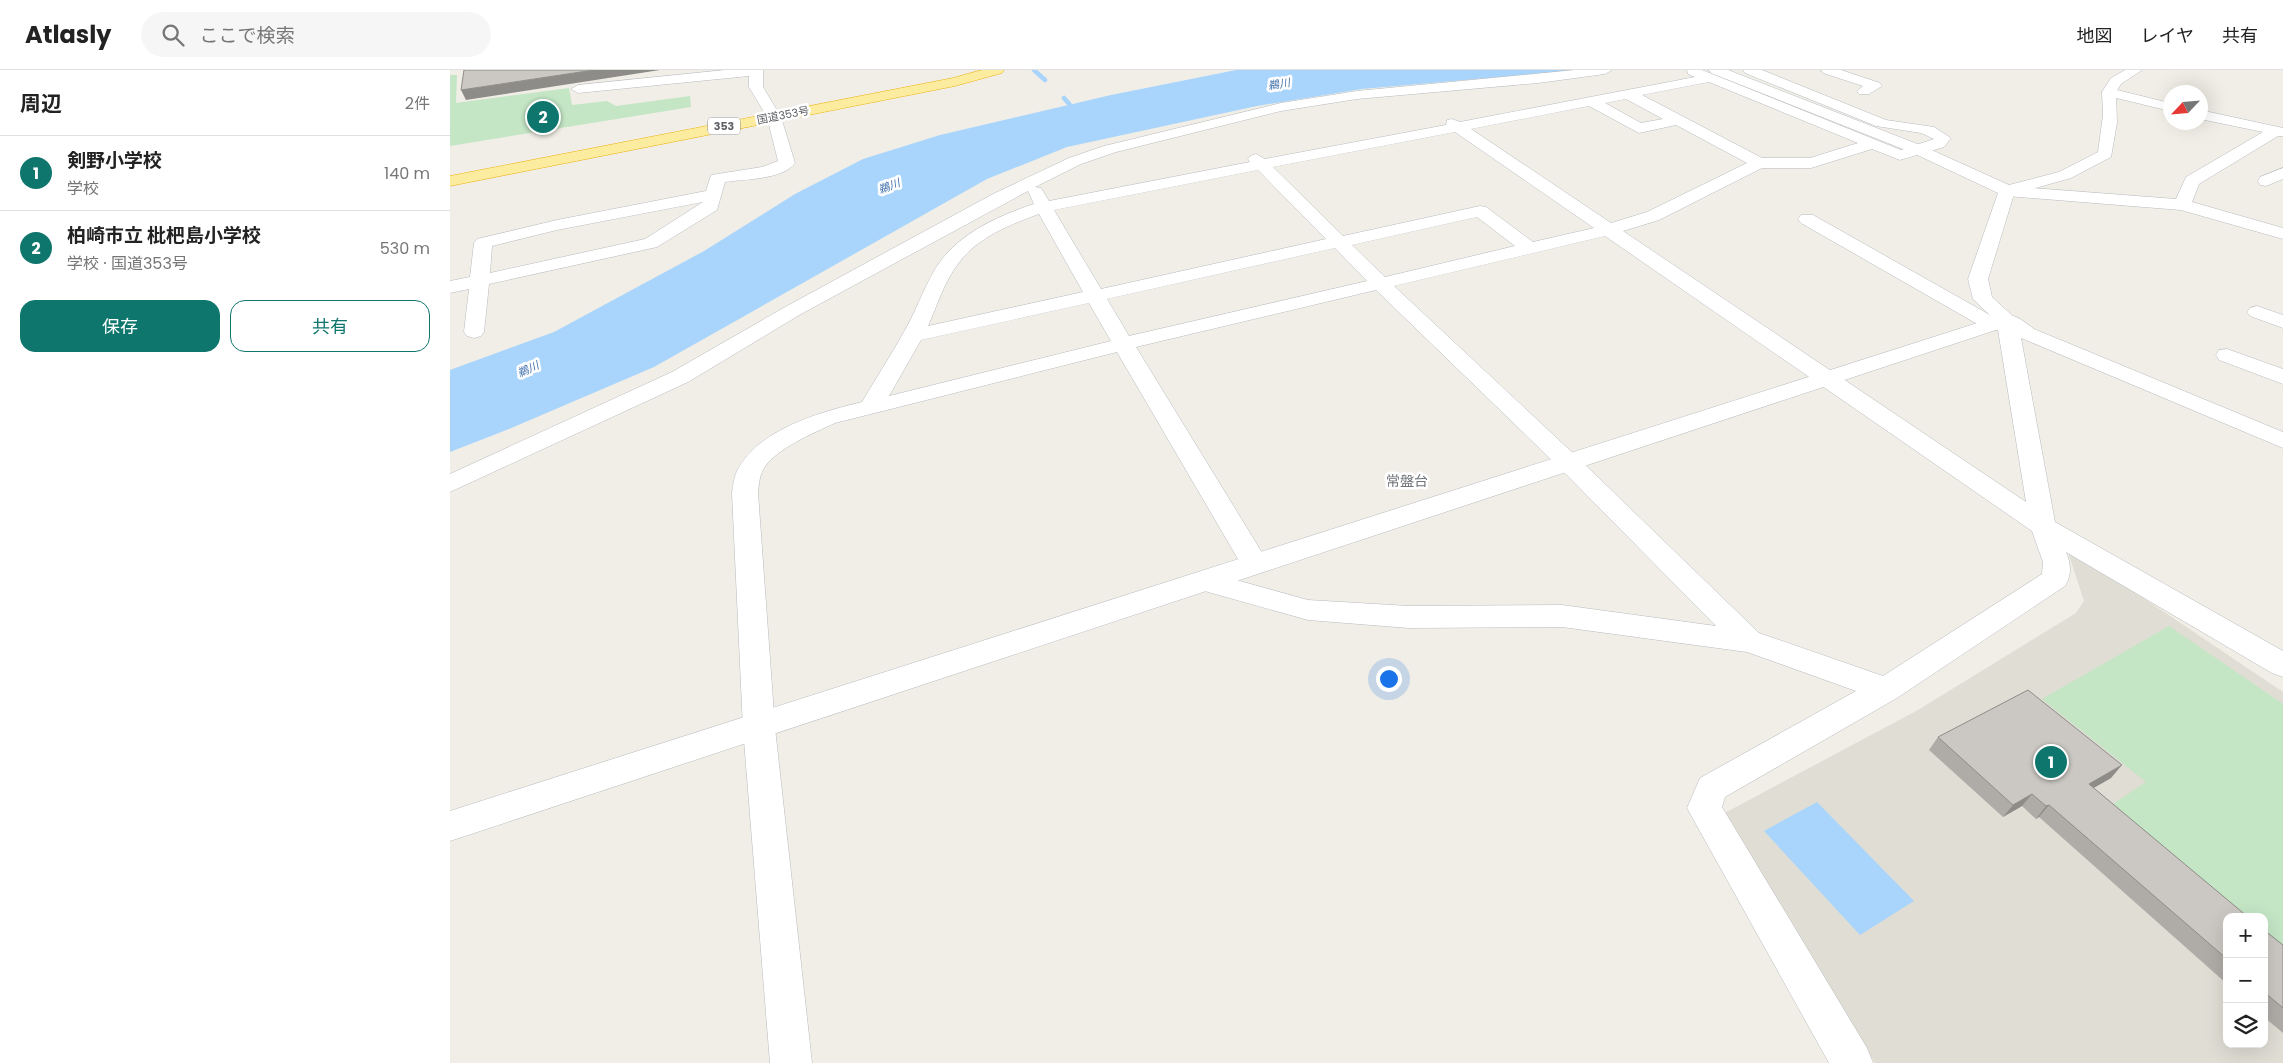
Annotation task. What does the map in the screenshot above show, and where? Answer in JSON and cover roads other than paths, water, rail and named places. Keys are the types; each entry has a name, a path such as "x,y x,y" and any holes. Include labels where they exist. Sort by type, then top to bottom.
{"highway":[{"name":"国道353号","path":"450,181 962,81 997,70"}],"street":[{"path":"450,287 651,244 711,206 717,179 730,175 778,169 786,163 774,117 756,87 755,70 578,89"},
{"path":"450,484 680,377 794,310 999,198 1075,161 1110,149 1282,107 1357,95 1538,79 1605,70"},
{"path":"1689,70 1713,74 1919,150 2007,191 2182,205 2281,231"},
{"path":"870,408 912,336 956,254 990,227 1039,200 1591,101 1713,74 1872,144 1900,154 1938,144 1943,138 1934,130 1914,126 1884,124 1750,70"},
{"path":"1828,70 1875,86 1864,91"},
{"path":"2007,191 2065,175 2105,154 2109,121 2108,92 2116,81 2135,70"},
{"path":"1767,77 1796,73"},
{"path":"2108,92 2163,105"},
{"path":"1628,94 1759,163"},
{"path":"1591,101 1639,128 1678,120"},
{"path":"2208,116 2278,132"},
{"path":"1455,125 2043,526 2283,664"},
{"path":"2182,205 2192,181 2278,132"},
{"path":"791,1063 758,728 744,493 750,470 785,438 827,418 1123,344 1607,230 1653,216 1759,163 1811,163 1872,144"},
{"path":"1259,162 1380,283 1568,462 1749,641"},
{"path":"2266,181 2283,173"},
{"path":"1852,1063 1704,808 1712,788 1886,689 2055,579 2057,562 2043,526 2000,323 1983,299 1978,279 2007,191"},
{"path":"474,332 482,243 557,225 714,195"},
{"path":"1039,200 1094,296 1255,564"},
{"path":"912,336 1480,211 1528,248"},
{"path":"1807,220 2000,323 2283,441"},
{"path":"2257,312 2283,322"},
{"path":"450,826 758,728 1255,564 2000,323"},
{"path":"2227,355 2283,377"},
{"path":"1204,581 1308,610 1409,617 1562,616 1749,641 1886,689"}],"water":[{"name":"鵜川","path":"1236,70 1579,70 1362,89 1257,106 1067,147 987,179 654,367 450,452 450,370 554,332 704,251 795,194 863,159 940,135 1111,95"},
{"path":"1817,802 1914,901 1860,935 1764,831"}],"waterway":[{"path":"1034,70 1045,80"},
{"path":"1064,98 1076,112"}],"place":[{"name":"柏崎市立 枇杷島小学校","path":"543,117"},
{"name":"剣野小学校","path":"2051,762"}],"district":[{"name":"常盤台","path":"1407,481"}]}
